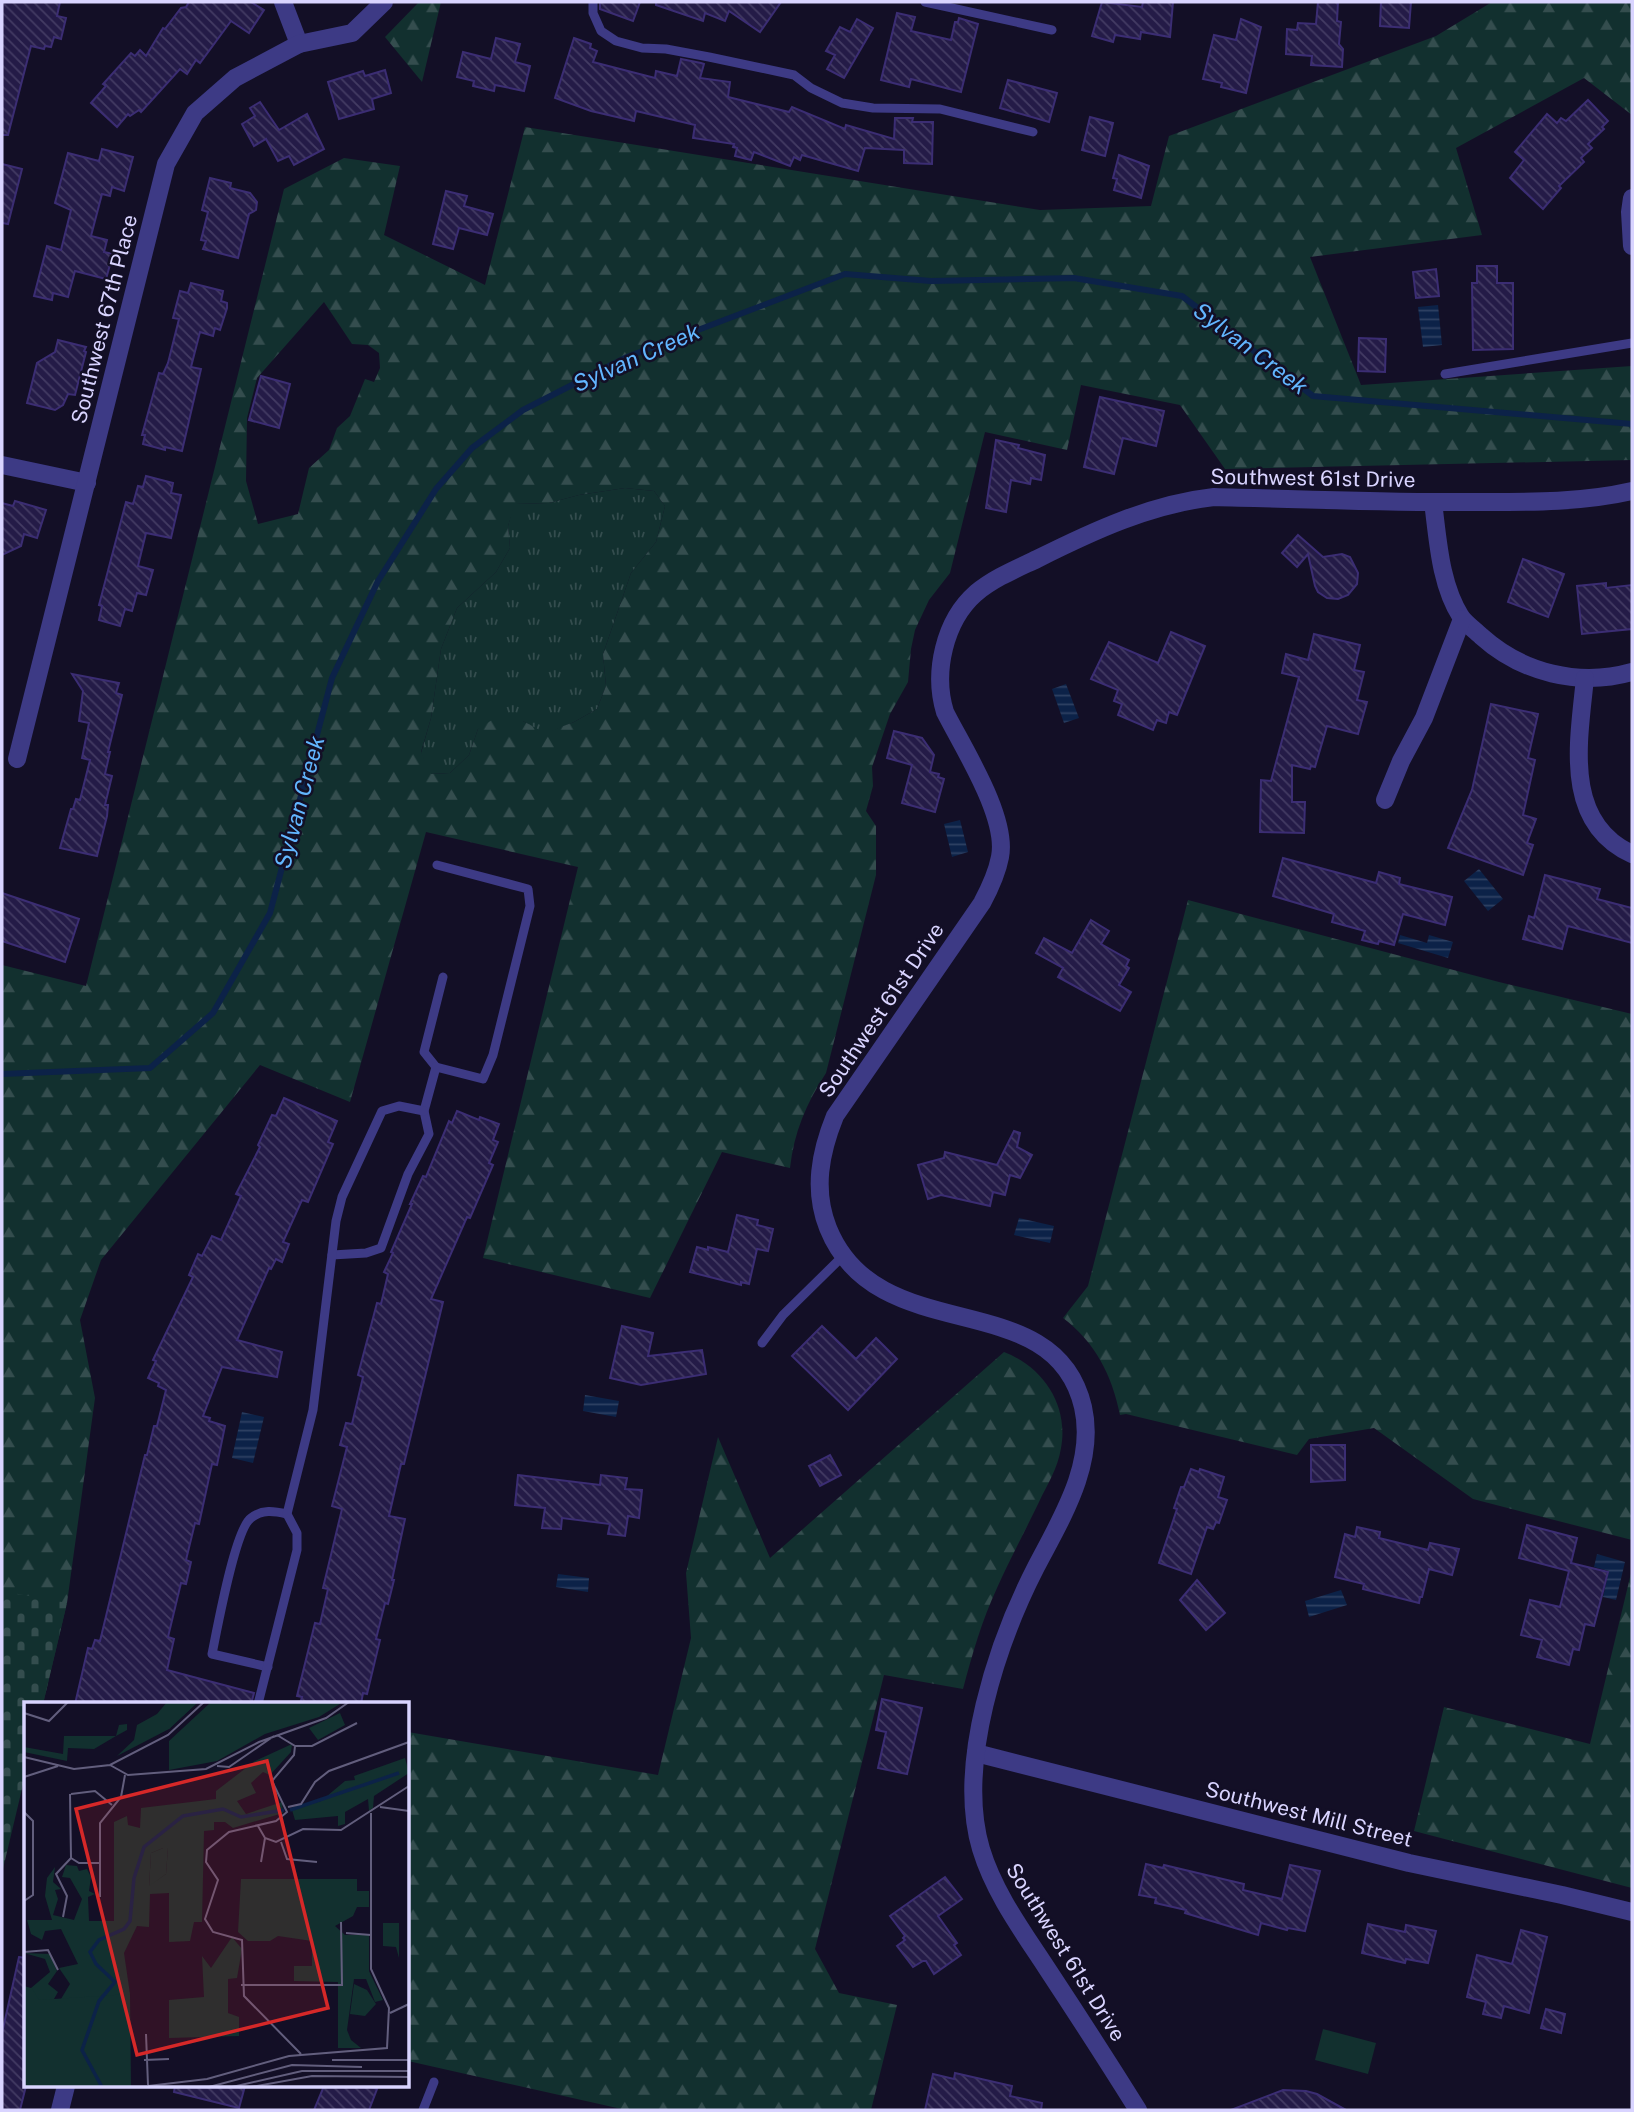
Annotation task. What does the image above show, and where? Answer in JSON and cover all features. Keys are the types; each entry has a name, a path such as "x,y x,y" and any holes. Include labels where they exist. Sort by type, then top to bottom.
{"street":[{"path":"283,2 299,44"},
{"name":"Southwest 67th Place","path":"17,758 166,164 195,113 235,78 299,44 352,33 384,2"},
{"path":"1632,198 1632,246"},
{"path":"2,465 87,483"},
{"name":"Southwest 61st Drive","path":"1138,2110 998,1890 981,1847 975,1814 973,1787 976,1753 997,1661 1011,1621 1078,1480 1085,1444 1084,1408 1078,1390 1067,1371 1035,1341 1016,1332 931,1309 894,1296 871,1284 843,1256 825,1220 819,1188 822,1153 843,1102 982,902 991,886 1000,857 1002,842 997,817 945,712 939,689 947,640 966,604 994,580 1069,543 1140,513 1188,500 1214,497 1534,502 1632,491"},
{"path":"1433,502 1440,560 1451,595 1462,619 1485,640 1527,666 1549,673 1585,678 1632,672"},
{"path":"1385,800 1401,761 1424,718 1462,619"},
{"path":"1585,678 1577,759 1581,786 1587,807 1599,831 1620,849 1632,854"},
{"name":"Southwest Mill Street","path":"976,1753 1409,1863 1632,1912"},
{"path":"60,2110 66,2088"}],"lane":[{"path":"593,2 593,13 601,31 617,41 642,48 666,49 794,75 811,88 842,103 873,108 940,109 1032,132"},
{"path":"925,2 1052,30"},
{"path":"1445,374 1632,343"},
{"path":"437,865 528,889 530,906 493,1055 483,1079 436,1067 424,1052 443,977"},
{"path":"332,1255 366,1253 381,1248 408,1174 429,1134 424,1111 436,1067"},
{"path":"259,1702 297,1550 297,1533 287,1514 313,1410 336,1221 342,1196 383,1111 399,1106 424,1111"},
{"path":"762,1343 783,1315 843,1256"},
{"path":"268,1667 212,1654 239,1536 249,1518 271,1510 287,1514"},
{"path":"423,2110 434,2082"}],"green space":[{"path":"419,2 441,2 422,82 385,37"},
{"path":"1492,2 1632,2 1632,115 1584,78 1456,148 1482,235 1310,257 1361,385 1632,366 1632,460 1225,469 1180,405 1081,385 1067,450 985,432 950,573 929,600 915,630 908,682 890,714 872,767 873,786 866,811 876,826 876,875 826,1073 802,1119 794,1142 790,1168 722,1152 650,1298 483,1258 578,867 426,832 350,1102 260,1065 101,1260 80,1320 95,1398 67,1603 43,1702 24,1702 2,1871 2,965 86,986 284,189 344,158 400,166 384,235 485,285 525,127 1040,210 1151,206 1169,136 1436,36","holes":["324,302 352,344 368,345 379,353 380,368 374,382 365,379 350,416 337,428 329,450 309,468 298,514 258,524 246,481 247,418 257,378","625,488 654,491 665,506 656,542 631,573 603,654 606,686 597,709 574,722 545,733 523,721 495,718 478,729 469,755 450,773 431,774 421,752 431,718 441,649 457,608 496,572 510,548 508,526 515,504 549,503"]},
{"path":"625,488 654,491 665,506 656,542 631,573 603,654 606,686 597,709 545,734 523,721 478,729 469,755 450,773 430,774 421,753 431,718 441,649 457,608 496,572 510,548 508,526 514,504 549,503"},
{"path":"1188,900 1632,1014 1632,1540 1473,1499 1374,1428 1309,1439 1297,1455 1126,1414 1120,1415 1112,1386 1100,1360 1084,1338 1063,1318 1088,1286"},
{"path":"1004,1352 1030,1367 1050,1390 1061,1417 1061,1448 1057,1462 992,1600 963,1689 884,1675 815,1949 839,1993 897,2005 871,2110 626,2110 410,2061 410,1732 658,1775 691,1638 686,1573 718,1437 770,1558"},
{"path":"1632,1569 1632,1888 1414,1831 1444,1707 1590,1744"},
{"path":"2,1591 67,1603 43,1702 24,1702 24,1780 2,1873"},
{"path":"1323,2029 1376,2043 1368,2074 1315,2060"}],"water":[{"path":"1438,305 1442,345 1423,347 1418,307"},
{"path":"1066,684 1079,718 1064,723 1052,689"},
{"path":"960,820 968,852 952,857 944,824"},
{"path":"1479,869 1503,899 1488,911 1464,881"},
{"path":"1400,935 1427,943 1429,935 1453,942 1448,958 1398,943"},
{"path":"1019,1218 1054,1226 1050,1243 1014,1235"},
{"path":"585,1395 619,1401 616,1417 583,1411"},
{"path":"242,1412 264,1417 253,1463 232,1458"},
{"path":"1597,1554 1625,1562 1616,1600 1603,1597 1609,1571 1594,1567"},
{"path":"558,1574 589,1578 588,1592 556,1587"},
{"path":"1341,1590 1347,1605 1309,1617 1305,1601"}],"building":[{"path":"2,2 60,2 57,16 66,18 61,39 54,37 51,47 45,46 44,49 31,46 8,135 2,135"},
{"path":"189,2 251,2 264,10 249,33 231,21 200,63 196,60 187,74 180,69 141,112 139,110 130,116 128,114 117,127 91,103 106,86 103,84 131,53 135,56 140,50 146,56 163,28 165,29"},
{"path":"600,2 640,2 633,21 600,9"},
{"path":"656,2 781,2 760,32 729,11 725,21 705,13 703,21 656,5"},
{"path":"1102,2 1142,7 1143,2 1173,2 1170,37 1141,32 1140,39 1115,35 1113,42 1092,36"},
{"path":"1318,2 1338,2 1337,21 1341,22 1339,44 1343,49 1342,67 1311,65 1312,56 1286,54 1287,29 1297,30 1298,23 1316,24"},
{"path":"1381,2 1411,2 1409,28 1380,26"},
{"path":"897,13 915,17 911,31 951,40 955,22 958,22 959,18 978,24 961,92 911,79 909,87 881,80"},
{"path":"857,19 873,28 844,78 827,69 835,55 826,51 840,27 850,32"},
{"path":"1241,19 1261,27 1246,93 1203,79 1214,35 1236,40"},
{"path":"496,38 520,44 515,62 530,66 524,91 495,85 494,91 473,86 474,81 457,77 463,52 491,59"},
{"path":"574,38 591,44 590,48 597,51 593,62 655,78 656,71 677,76 681,59 704,64 700,78 730,82 728,97 789,112 792,107 845,129 846,125 894,139 895,118 913,118 912,122 933,122 932,164 904,163 904,150 865,148 858,171 802,155 800,160 794,157 790,166 754,152 751,160 735,156 737,148 733,147 734,144 693,138 695,125 636,111 634,121 591,111 555,98"},
{"path":"385,70 391,93 372,99 374,109 339,119 328,82 363,71 365,76"},
{"path":"1008,80 1057,93 1049,122 1000,108"},
{"path":"1588,100 1608,121 1602,127 1604,129 1588,144 1592,148 1581,158 1584,162 1559,186 1561,188 1543,209 1510,178 1524,160 1515,152 1547,114 1557,123 1561,118 1566,121"},
{"path":"260,102 279,130 307,114 324,149 294,165 289,156 278,161 266,139 254,146 242,124 255,116 250,108"},
{"path":"1090,117 1113,123 1105,156 1082,150"},
{"path":"102,149 133,157 124,191 112,187 110,196 102,194 91,236 107,240 104,252 113,254 106,279 75,271 68,297 53,293 52,300 34,296 47,246 61,250 71,210 55,203 68,153 99,161"},
{"path":"1119,155 1149,166 1141,198 1114,190 1117,179 1113,178"},
{"path":"2,164 22,169 8,224 2,223"},
{"path":"210,178 231,183 230,188 250,193 257,202 256,210 249,214 238,258 203,249 206,241 201,240 208,212 202,210"},
{"path":"446,191 467,196 464,206 493,214 487,235 459,228 453,249 433,244"},
{"path":"1477,266 1497,266 1497,283 1513,283 1513,349 1473,350 1472,283 1477,283"},
{"path":"1436,269 1439,296 1416,298 1413,272"},
{"path":"191,283 223,291 221,301 227,303 227,308 220,330 215,328 213,336 200,332 191,367 201,369 182,451 165,447 165,450 143,444 145,435 142,435 159,373 163,374 168,363 179,319 173,318 180,291 188,293"},
{"path":"1359,338 1386,339 1385,372 1358,371"},
{"path":"58,340 86,347 75,395 68,394 63,405 55,410 27,403 37,363 55,352"},
{"path":"261,376 290,384 279,428 249,420"},
{"path":"1100,397 1164,411 1156,446 1123,438 1114,474 1084,467"},
{"path":"996,440 1045,455 1041,480 1031,478 1030,484 1011,480 1006,512 986,508"},
{"path":"146,476 173,483 171,493 181,495 171,538 146,533 138,566 153,570 146,595 137,593 132,611 125,609 120,626 99,620 102,606 99,605 126,502 133,504 138,486 143,487"},
{"path":"15,501 46,510 37,538 24,534 21,546 2,555 2,503 13,506"},
{"path":"1298,535 1323,557 1342,554 1350,557 1358,573 1357,584 1348,595 1338,599 1327,598 1318,592 1315,586 1308,554 1297,567 1282,553"},
{"path":"1523,559 1564,574 1548,617 1508,602"},
{"path":"1606,583 1606,588 1632,585 1632,629 1582,634 1577,586"},
{"path":"1171,632 1205,646 1177,715 1169,712 1166,723 1157,720 1153,730 1118,715 1122,704 1114,701 1118,690 1091,679 1109,642 1158,663"},
{"path":"1314,634 1360,645 1354,670 1364,672 1357,700 1367,702 1358,734 1327,726 1315,767 1311,766 1310,769 1292,765 1292,802 1305,802 1304,833 1260,832 1261,780 1271,781 1299,677 1282,673 1286,654 1308,660"},
{"path":"72,674 119,683 116,693 122,695 108,752 105,774 112,776 105,805 108,805 107,816 97,856 60,848 71,809 76,799 80,800 90,760 82,758 89,723 79,721 83,691"},
{"path":"1491,704 1538,714 1528,758 1535,760 1523,815 1536,819 1527,843 1533,845 1523,875 1448,848 1472,790"},
{"path":"894,731 922,738 934,755 930,772 939,774 938,777 944,779 935,812 902,803 912,765 887,758"},
{"path":"1283,858 1376,883 1379,872 1400,878 1399,884 1452,897 1445,925 1403,914 1394,945 1362,940 1365,931 1332,922 1334,914 1273,896"},
{"path":"1545,875 1600,889 1597,899 1632,908 1632,943 1568,926 1562,949 1523,939 1529,916 1534,918"},
{"path":"2,893 79,919 65,962 2,941"},
{"path":"1091,920 1109,931 1101,944 1129,960 1126,966 1129,968 1119,985 1131,992 1120,1011 1058,977 1063,968 1036,953 1044,938 1072,953"},
{"path":"284,1098 337,1121 328,1142 333,1144 308,1202 302,1200 283,1242 289,1244 282,1262 276,1259 271,1269 269,1268 237,1340 282,1352 277,1377 222,1367 203,1416 225,1426 217,1465 212,1464 199,1524 195,1523 186,1560 191,1562 186,1584 181,1583 168,1637 174,1639 167,1670 254,1693 252,1702 75,1702 88,1648 92,1649 95,1640 100,1641 145,1455 154,1426 157,1426 166,1390 148,1378 156,1361 153,1360 193,1277 189,1275 198,1254 202,1256 212,1236 221,1240 241,1196 236,1194 260,1147 258,1145 272,1115 276,1116"},
{"path":"457,1111 499,1124 493,1140 498,1142 489,1163 493,1165 431,1299 443,1302 389,1516 405,1519 394,1580 376,1639 380,1640 367,1694 363,1693 361,1702 301,1702 302,1697 297,1696 315,1623 320,1624 328,1589 323,1588 342,1509 332,1506 347,1447 340,1445 346,1423 352,1424 363,1377 358,1375 377,1303 381,1304 388,1274 384,1272 410,1204 423,1176 426,1177 449,1121 452,1123"},
{"path":"1014,1131 1020,1133 1017,1147 1032,1155 1020,1178 1010,1175 1005,1195 993,1192 990,1206 941,1195 928,1199 918,1165 944,1158 945,1152 997,1165"},
{"path":"737,1215 758,1220 757,1225 773,1229 768,1251 757,1249 749,1284 741,1282 741,1285 690,1272 697,1247 728,1252"},
{"path":"622,1326 653,1333 648,1356 702,1350 706,1374 641,1385 610,1378"},
{"path":"822,1326 856,1359 876,1338 897,1359 848,1410 792,1356"},
{"path":"1311,1445 1345,1445 1345,1480 1311,1482"},
{"path":"830,1455 841,1475 820,1486 809,1466"},
{"path":"1191,1469 1199,1472 1200,1469 1224,1477 1218,1497 1227,1500 1219,1523 1216,1522 1213,1529 1207,1527 1191,1574 1159,1563 1177,1509 1174,1508 1181,1487 1184,1487"},
{"path":"518,1475 600,1485 601,1475 627,1478 625,1489 642,1490 639,1518 628,1516 625,1536 608,1534 610,1524 562,1518 561,1529 542,1528 545,1508 515,1505"},
{"path":"1527,1525 1577,1538 1571,1563 1608,1572 1594,1626 1585,1624 1579,1650 1573,1649 1569,1665 1537,1657 1542,1640 1521,1635 1530,1600 1560,1607 1569,1571 1519,1558"},
{"path":"1357,1527 1380,1532 1379,1538 1428,1550 1430,1543 1459,1549 1452,1575 1429,1569 1419,1603 1363,1589 1364,1584 1335,1577 1345,1534 1355,1537"},
{"path":"1197,1580 1225,1613 1206,1630 1180,1600"},
{"path":"882,1699 922,1708 907,1774 878,1768 886,1732 876,1730"},
{"path":"1146,1864 1163,1868 1164,1865 1244,1884 1243,1890 1282,1899 1290,1865 1320,1871 1305,1931 1287,1930 1261,1923 1258,1935 1185,1913 1186,1910 1155,1903 1156,1898 1139,1895"},
{"path":"945,1877 962,1899 938,1916 957,1943 954,1945 961,1955 934,1974 926,1961 913,1967 897,1946 905,1940 905,1936 890,1916"},
{"path":"1368,1924 1405,1932 1406,1925 1436,1931 1428,1963 1406,1959 1405,1963 1362,1953"},
{"path":"1521,1930 1547,1937 1529,2013 1504,2006 1501,2018 1483,2014 1486,2002 1467,1997 1477,1955 1512,1964"},
{"path":"19,1957 24,1958 26,2088 20,2110 2,2110 2,2033"},
{"path":"1546,2009 1565,2014 1561,2033 1541,2028"},
{"path":"955,2073 1012,2086 1010,2096 1042,2103 1041,2110 925,2110 933,2074 954,2079"},
{"path":"175,2088 244,2088 239,2108 174,2092"},
{"path":"323,2088 377,2089 369,2110 314,2110"},
{"path":"1283,2090 1317,2094 1346,2110 1231,2110"}],"waterway":[{"name":"Sylvan Creek","path":"2,1074 150,1068 213,1013 270,913 332,678 378,581 436,489 472,448 523,410 627,357 845,274 931,281 1074,278 1182,296 1313,396 1632,424"}]}
